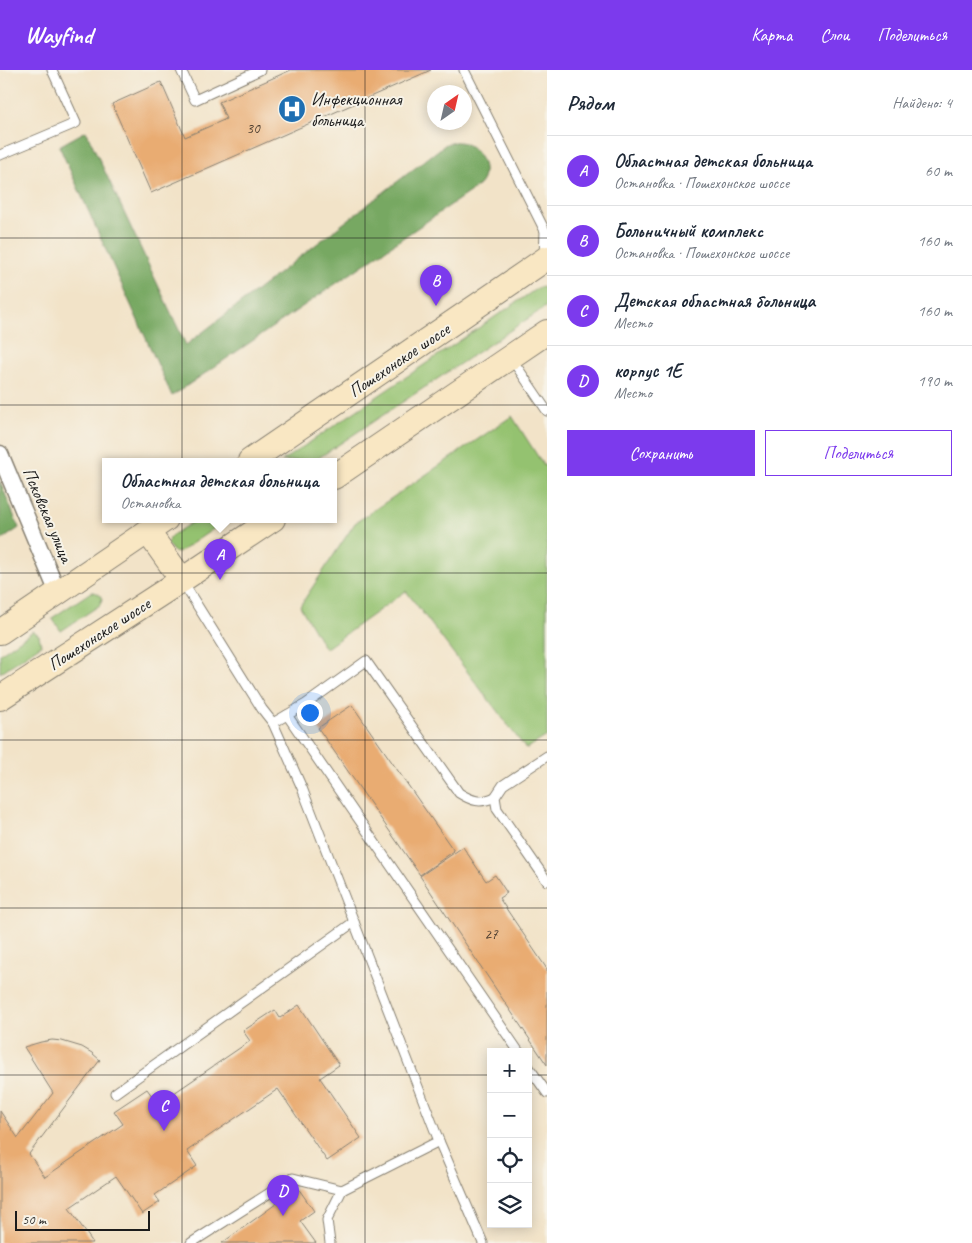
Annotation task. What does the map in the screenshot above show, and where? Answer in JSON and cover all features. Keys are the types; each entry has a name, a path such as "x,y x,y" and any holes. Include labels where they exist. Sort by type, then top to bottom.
{"main road":[{"name":"Пошехонское шоссе","path":"254,458 546,261"},
{"path":"337,475 547,332"},
{"name":"Пошехонское шоссе","path":"0,698 267,523"},
{"path":"0,632 157,525 182,580"}],"street":[{"name":"Псковская улица","path":"0,454 58,593"}],"lane":[{"path":"0,155 76,123 52,70"},
{"path":"181,70 195,100 260,70"},
{"path":"464,70 544,231 546,261"},
{"path":"511,358 547,411"},
{"path":"182,580 262,709 273,723 302,788 439,1141 483,1243"},
{"path":"273,723 306,704 366,661 459,793 472,801 488,800 495,797 503,784 547,756"},
{"path":"287,715 516,1048"},
{"path":"495,797 497,809 547,881"},
{"path":"115,1093 354,922"},
{"path":"532,1072 547,1093"},
{"path":"330,1243 327,1220 342,1190 439,1141"},
{"path":"191,1243 293,1178 342,1190"}],"green space":[{"path":"86,131 186,345 446,144 463,143 473,148 483,163 484,175 477,187 172,396 59,146"},
{"path":"539,287 547,288 547,306 319,458 286,458"},
{"path":"512,416 544,466 547,465 547,736 526,749 406,591 325,649 300,606 355,523"},
{"path":"0,481 19,528 0,541"},
{"path":"191,523 222,523 181,551 175,553 167,544 171,536"},
{"path":"91,592 97,593 100,596 102,599 100,605 61,631 52,618"},
{"path":"33,631 39,635 41,645 0,673 0,654"}],"building":[{"path":"291,70 431,70 151,193 112,104 161,82 185,137 226,119 219,102"},
{"path":"352,705 454,851 420,875 318,728"},
{"path":"463,847 486,881 495,875 507,893 499,898 547,969 547,1065 420,876"},
{"path":"299,1005 339,1065 320,1078 361,1138 327,1161 278,1089 187,1151 197,1166 155,1195 160,1202 142,1214 116,1176 69,1208 93,1243 0,1243 0,1111 18,1138 53,1093 24,1047 52,1040 62,1041 82,1047 100,1060 29,1154 45,1177 123,1124 114,1111 147,1089 158,1104 250,1041 243,1031 275,1010 280,1018"},
{"path":"298,1188 314,1211 300,1221 316,1243 222,1243"}],"place":[{"name":"Инфекционная больница","path":"292,109"},
{"name":"Больничный комплекс","path":"436,306"},
{"name":"Областная детская больница","path":"220,580"},
{"name":"Детская областная больница","path":"164,1131"},
{"name":"корпус 1Е","path":"283,1216"}]}
